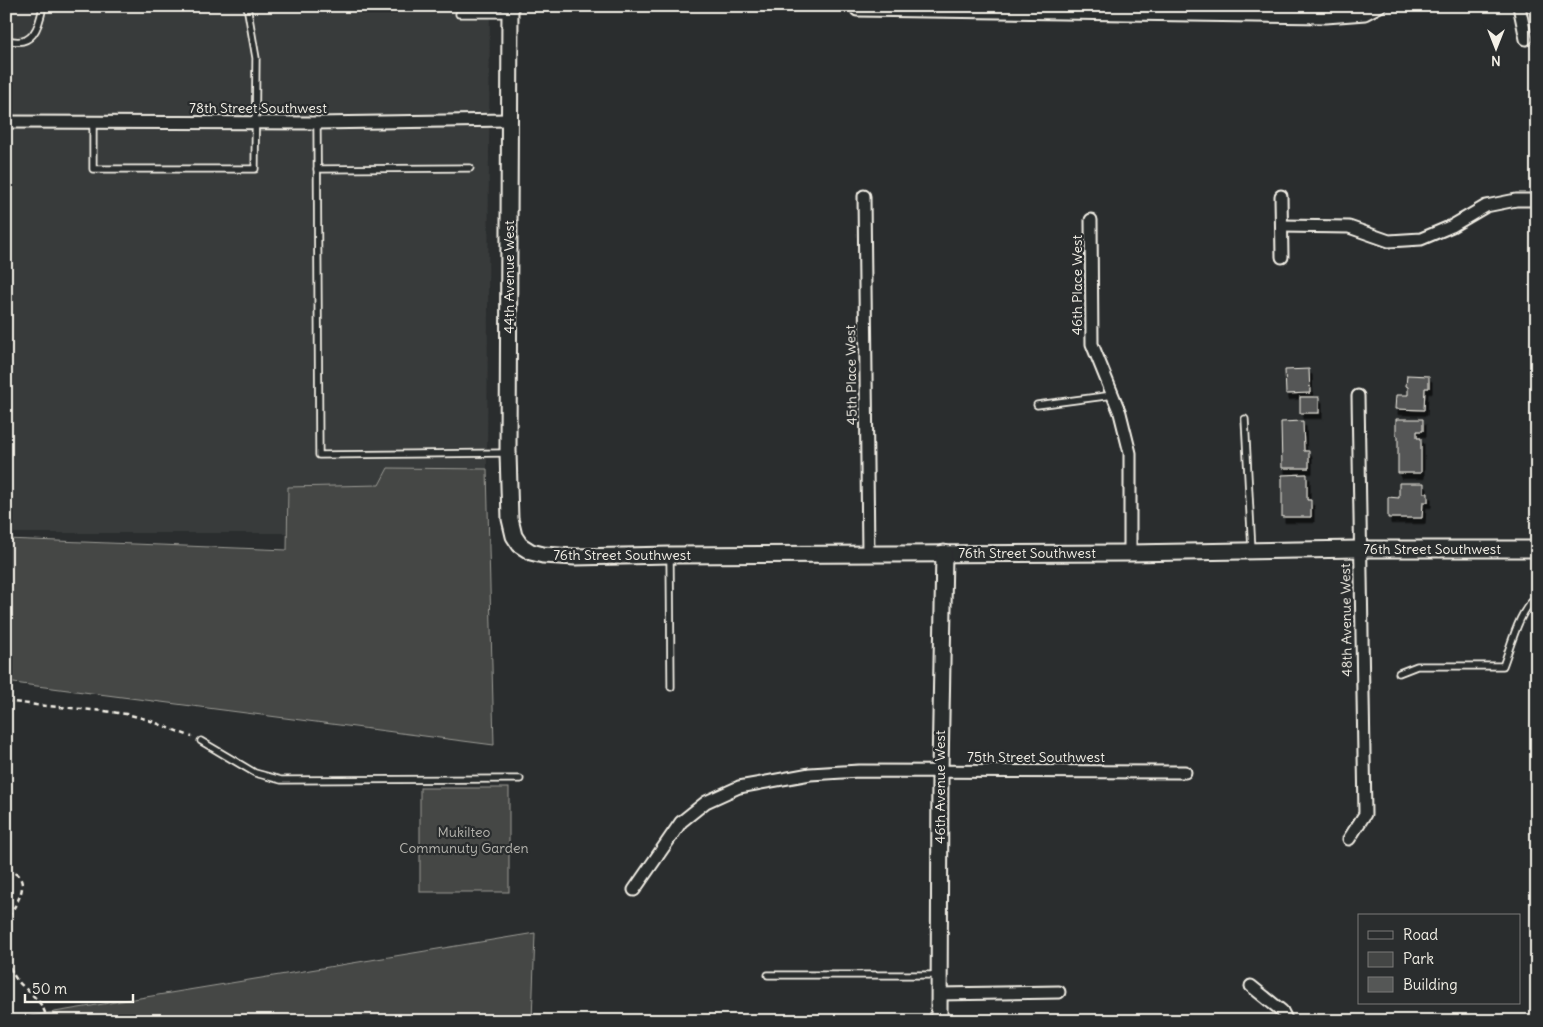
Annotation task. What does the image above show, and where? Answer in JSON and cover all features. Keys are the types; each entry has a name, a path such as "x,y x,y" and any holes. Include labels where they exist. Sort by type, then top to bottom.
{"street":[{"path":"857,10 991,9 1326,17 1365,14 1380,6"},
{"path":"1520,6 1526,39"},
{"name":"44th Avenue West","path":"510,10 508,453 510,519 514,536 520,545"},
{"name":"78th Street Southwest","path":"6,122 317,123 510,120"},
{"name":"45th Place West","path":"864,196 868,554"},
{"path":"1281,196 1282,257"},
{"path":"1282,226 1349,227 1389,241 1421,239 1452,226 1486,206 1516,200 1537,200"},
{"name":"46th Place West","path":"1091,220 1092,344 1120,412 1130,453 1130,553"},
{"name":"48th Avenue West","path":"1349,839 1365,814 1359,549 1358,396"},
{"name":"76th Street Southwest","path":"520,545 531,552 543,555 575,557 1537,549"},
{"name":"46th Avenue West","path":"939,1021 940,772 944,553"},
{"name":"75th Street Southwest","path":"634,890 681,822 706,802 739,787 810,774 859,771 1185,772"},
{"path":"1251,986 1282,1011 1287,1021"},
{"path":"939,994 1059,992"}],"lane":[{"path":"6,40 20,42 29,39 35,32 43,6"},
{"path":"93,122 93,169 255,169 256,58 247,6"},
{"path":"458,14 510,10"},
{"path":"317,123 320,454 508,453"},
{"path":"317,169 470,168"},
{"path":"1036,405 1113,395"},
{"path":"1245,418 1252,551"},
{"path":"670,555 671,687"},
{"path":"1399,673 1417,666 1503,666 1523,612 1537,598"},
{"path":"201,741 255,773 280,780 520,779"},
{"path":"768,975 939,975"}],"path":[{"path":"6,701 126,714 146,719 201,741"},
{"path":"6,874 13,872 20,875 23,882 22,892 6,922"},
{"path":"6,959 16,979 44,1008 46,1021"}],"shaded area":[{"path":"6,6 490,6 487,469 389,468 379,485 288,487 287,533 6,533"}],"green space":[{"path":"388,468 487,469 494,745 6,682 6,539 287,550 288,487 379,485"},
{"name":"Mukilteo Communuty Garden","path":"420,788 509,788 509,892 420,892"},
{"path":"535,933 532,1021 6,1021 6,1020"}],"building":[{"path":"1309,369 1310,393 1286,394 1285,370"},
{"path":"1407,375 1429,376 1429,388 1425,388 1424,410 1395,409 1396,395 1408,395 1408,387 1406,386"},
{"path":"1300,397 1319,397 1319,413 1300,413"},
{"path":"1396,419 1423,419 1423,431 1417,431 1417,438 1421,438 1421,473 1398,473"},
{"path":"1303,421 1304,451 1309,451 1309,468 1282,468 1281,422"},
{"path":"1307,474 1307,500 1311,500 1311,517 1282,517 1282,475"},
{"path":"1399,483 1424,483 1424,493 1428,493 1428,502 1423,502 1422,518 1388,518 1388,497 1399,498"}]}
